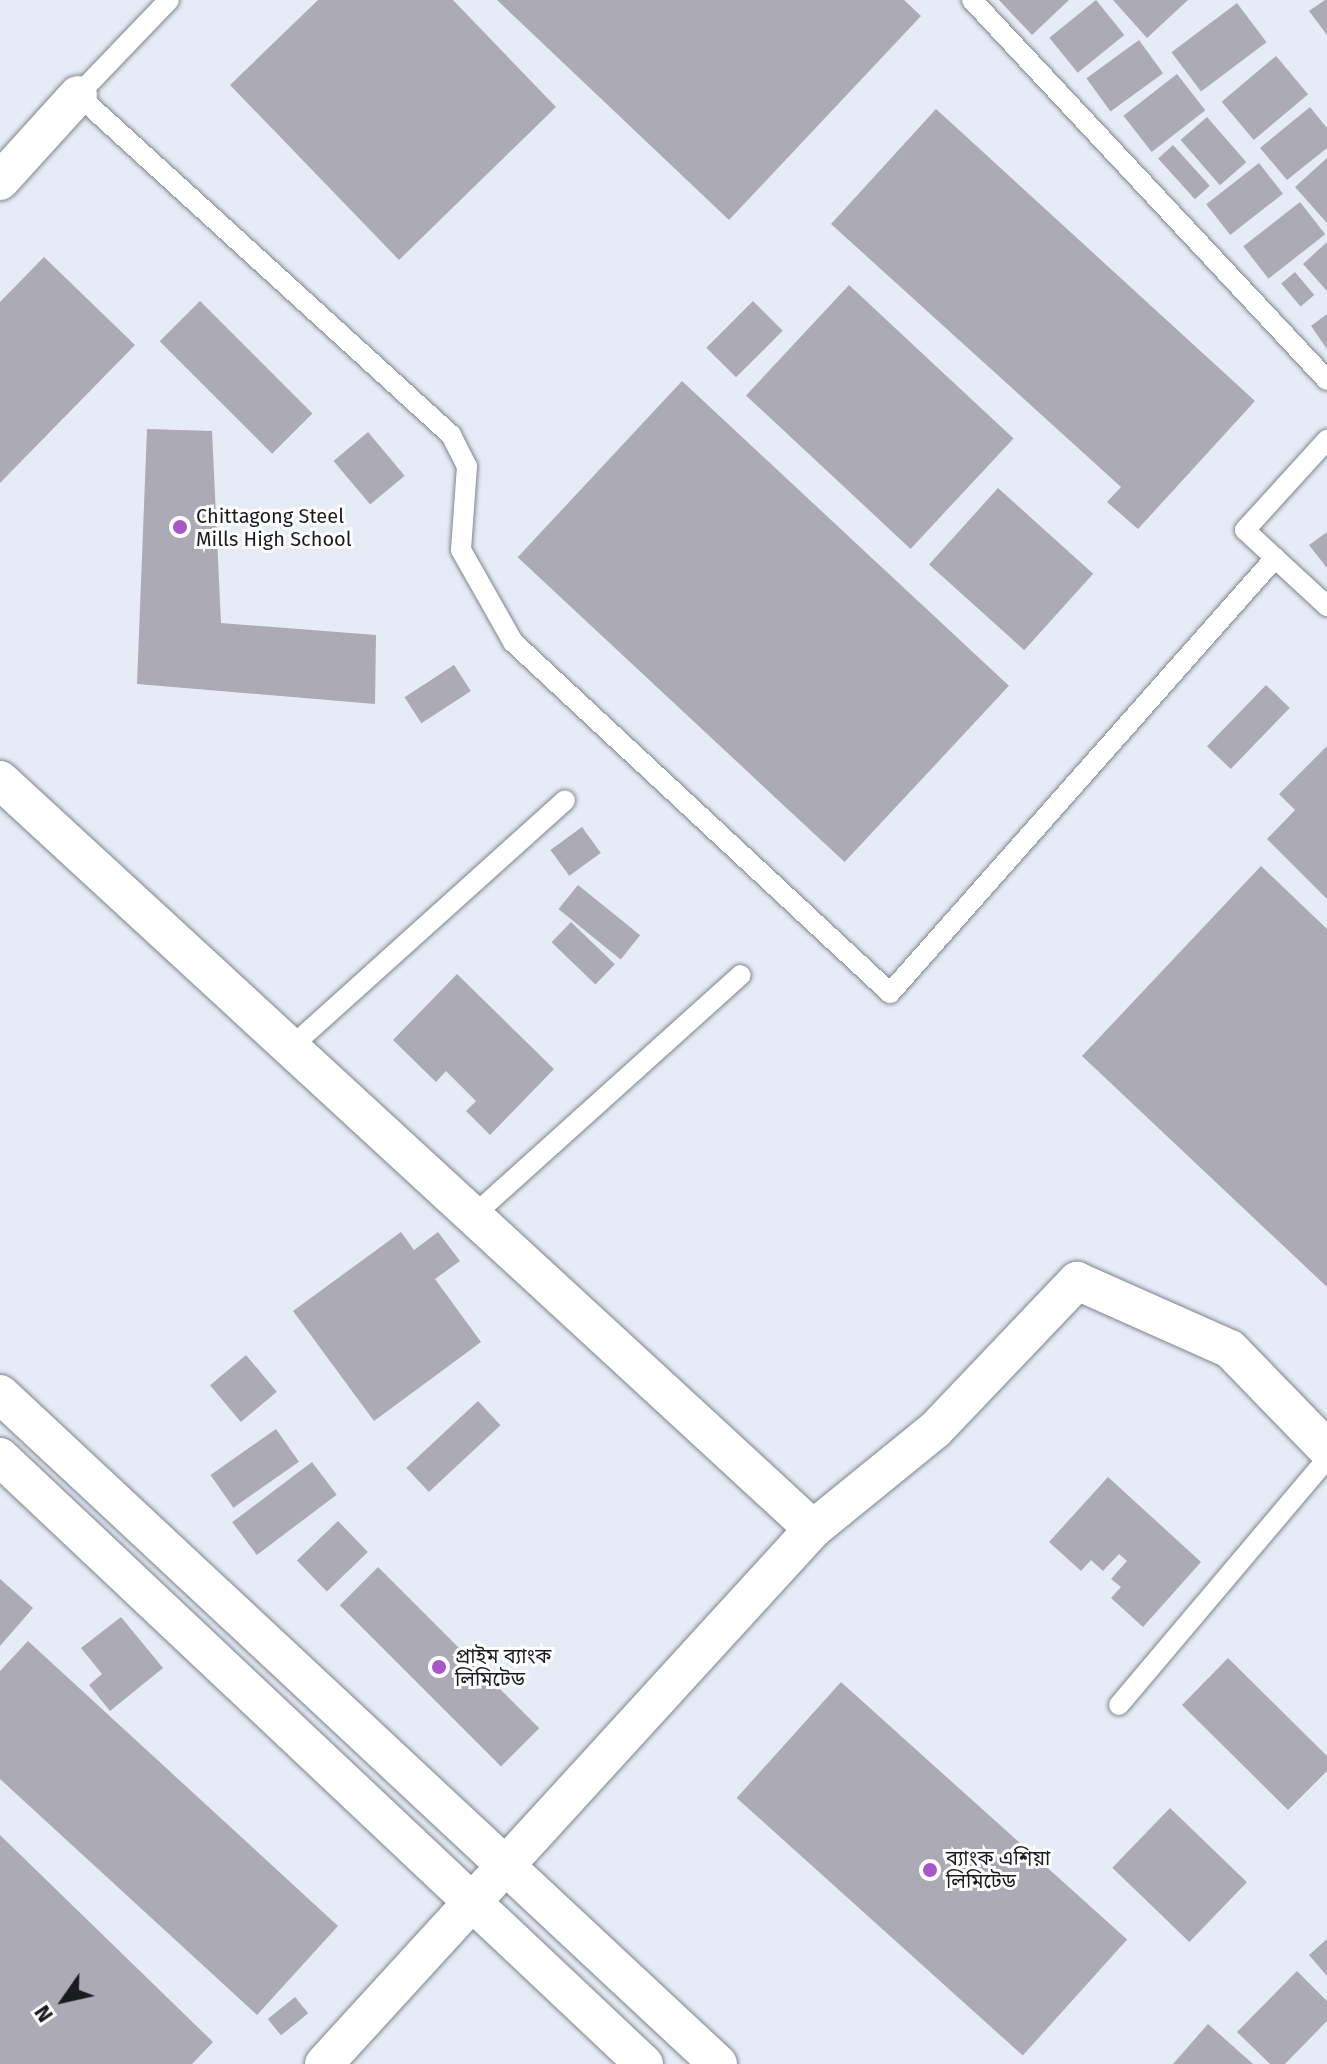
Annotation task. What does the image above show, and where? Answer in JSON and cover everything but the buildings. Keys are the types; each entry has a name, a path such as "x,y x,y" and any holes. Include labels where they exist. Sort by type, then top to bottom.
{"street":[{"path":"0,181 78,95"},
{"path":"0,780 813,1529"},
{"path":"324,2064 473,1901 501,1864 813,1529 935,1430 1077,1281 1230,1349 1327,1449"},
{"path":"0,1394 718,2064"},
{"path":"0,1457 644,2064"}],"lane":[{"path":"169,0 78,95 451,435 467,466 461,550 513,642 890,993 1275,558"},
{"path":"972,0 1327,380"},
{"path":"1327,440 1245,530 1327,606"},
{"path":"290,1048 565,800"},
{"path":"473,1216 741,975"},
{"path":"1119,1705 1327,1459"}],"place":[{"name":"Chittagong Steel Mills High School","path":"180,527"},
{"name":"প্রাইম ব্যাংক লিমিটেড","path":"439,1667"},
{"name":"ব্যাংক এশিয়া লিমিটেড","path":"930,1870"}]}
